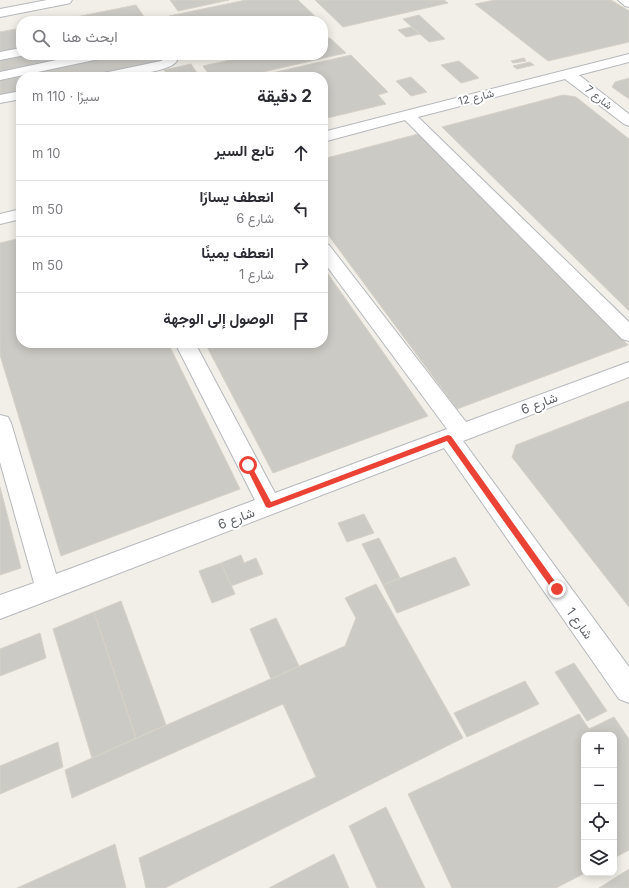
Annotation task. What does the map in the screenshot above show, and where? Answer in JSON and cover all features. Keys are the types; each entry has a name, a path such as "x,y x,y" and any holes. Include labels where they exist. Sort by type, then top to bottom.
{"street":[{"path":"0,13 66,0"},
{"path":"624,0 629,3"},
{"path":"0,56 16,53"},
{"name":"شارع 12","path":"328,136 629,58"},
{"path":"19,72 75,60"},
{"path":"127,72 165,64 170,60"},
{"path":"0,76 16,73"},
{"name":"شارع 7","path":"568,74 629,121"},
{"path":"0,99 16,96"},
{"path":"408,115 629,334"},
{"path":"0,219 16,215"},
{"name":"شارع 1","path":"328,256 455,435 629,690"},
{"path":"188,348 269,505"},
{"name":"شارع 6","path":"0,607 629,369"},
{"path":"0,423 48,589"}],"building":[{"path":"170,0 229,0 178,11"},
{"path":"246,0 298,0 315,16 169,16"},
{"path":"315,0 444,0 448,3 343,27"},
{"path":"495,0 611,0 629,11 629,42 548,61 475,4"},
{"path":"136,5 144,16 81,16"},
{"path":"419,15 445,39 429,42 403,19"},
{"path":"411,27 420,34 406,37 398,30"},
{"path":"16,29 16,49 0,52 0,32"},
{"path":"328,38 330,38 346,53 328,57"},
{"path":"351,55 388,92 378,95 386,104 328,118 328,72 276,72"},
{"path":"16,57 16,60 61,60 0,73 0,60"},
{"path":"524,58 526,61 513,63 511,61"},
{"path":"90,60 166,61 114,72 33,72"},
{"path":"230,60 315,60 263,72 207,72 203,66"},
{"path":"459,61 479,78 461,83 441,65"},
{"path":"530,62 534,65 517,69 513,66"},
{"path":"191,64 197,72 165,72 164,70"},
{"path":"16,76 16,93 0,97 0,79"},
{"path":"411,77 427,92 411,96 396,81"},
{"path":"629,78 629,99 612,87 615,82"},
{"path":"563,95 576,97 629,139 629,311 442,127"},
{"path":"418,134 628,345 457,409 328,235 328,158"},
{"path":"16,239 16,348 170,348 240,489 61,556 0,355 0,243"},
{"path":"328,274 428,416 273,473 208,348 328,348"},
{"path":"629,401 629,607 512,457 516,445"},
{"path":"0,487 21,568 0,575"},
{"path":"364,514 374,533 347,542 338,523"},
{"path":"379,538 400,578 383,585 362,544"},
{"path":"241,555 244,563 256,558 263,574 231,586 221,563"},
{"path":"455,557 470,585 397,613 383,585"},
{"path":"221,563 235,594 212,603 199,571"},
{"path":"376,584 463,738 165,888 146,888 139,858 316,777 283,704 72,798 65,770 345,646 356,618 345,598"},
{"path":"121,601 166,725 136,738 94,612"},
{"path":"94,612 136,738 92,758 53,629"},
{"path":"276,618 299,666 271,679 250,629"},
{"path":"40,633 46,658 0,676 0,649"},
{"path":"574,663 607,711 587,721 555,672"},
{"path":"525,681 539,704 467,737 454,713"},
{"path":"579,714 589,729 614,717 629,739 629,850 617,856 617,732 581,732 581,875 556,888 452,888 408,794"},
{"path":"58,742 63,767 0,794 0,766"},
{"path":"386,807 425,888 377,888 349,826"},
{"path":"115,844 126,888 17,888"},
{"path":"334,854 349,888 269,888"},
{"path":"629,869 629,888 599,888"}],"route":[{"path":"248,465 269,505 448,438 557,589"}]}
